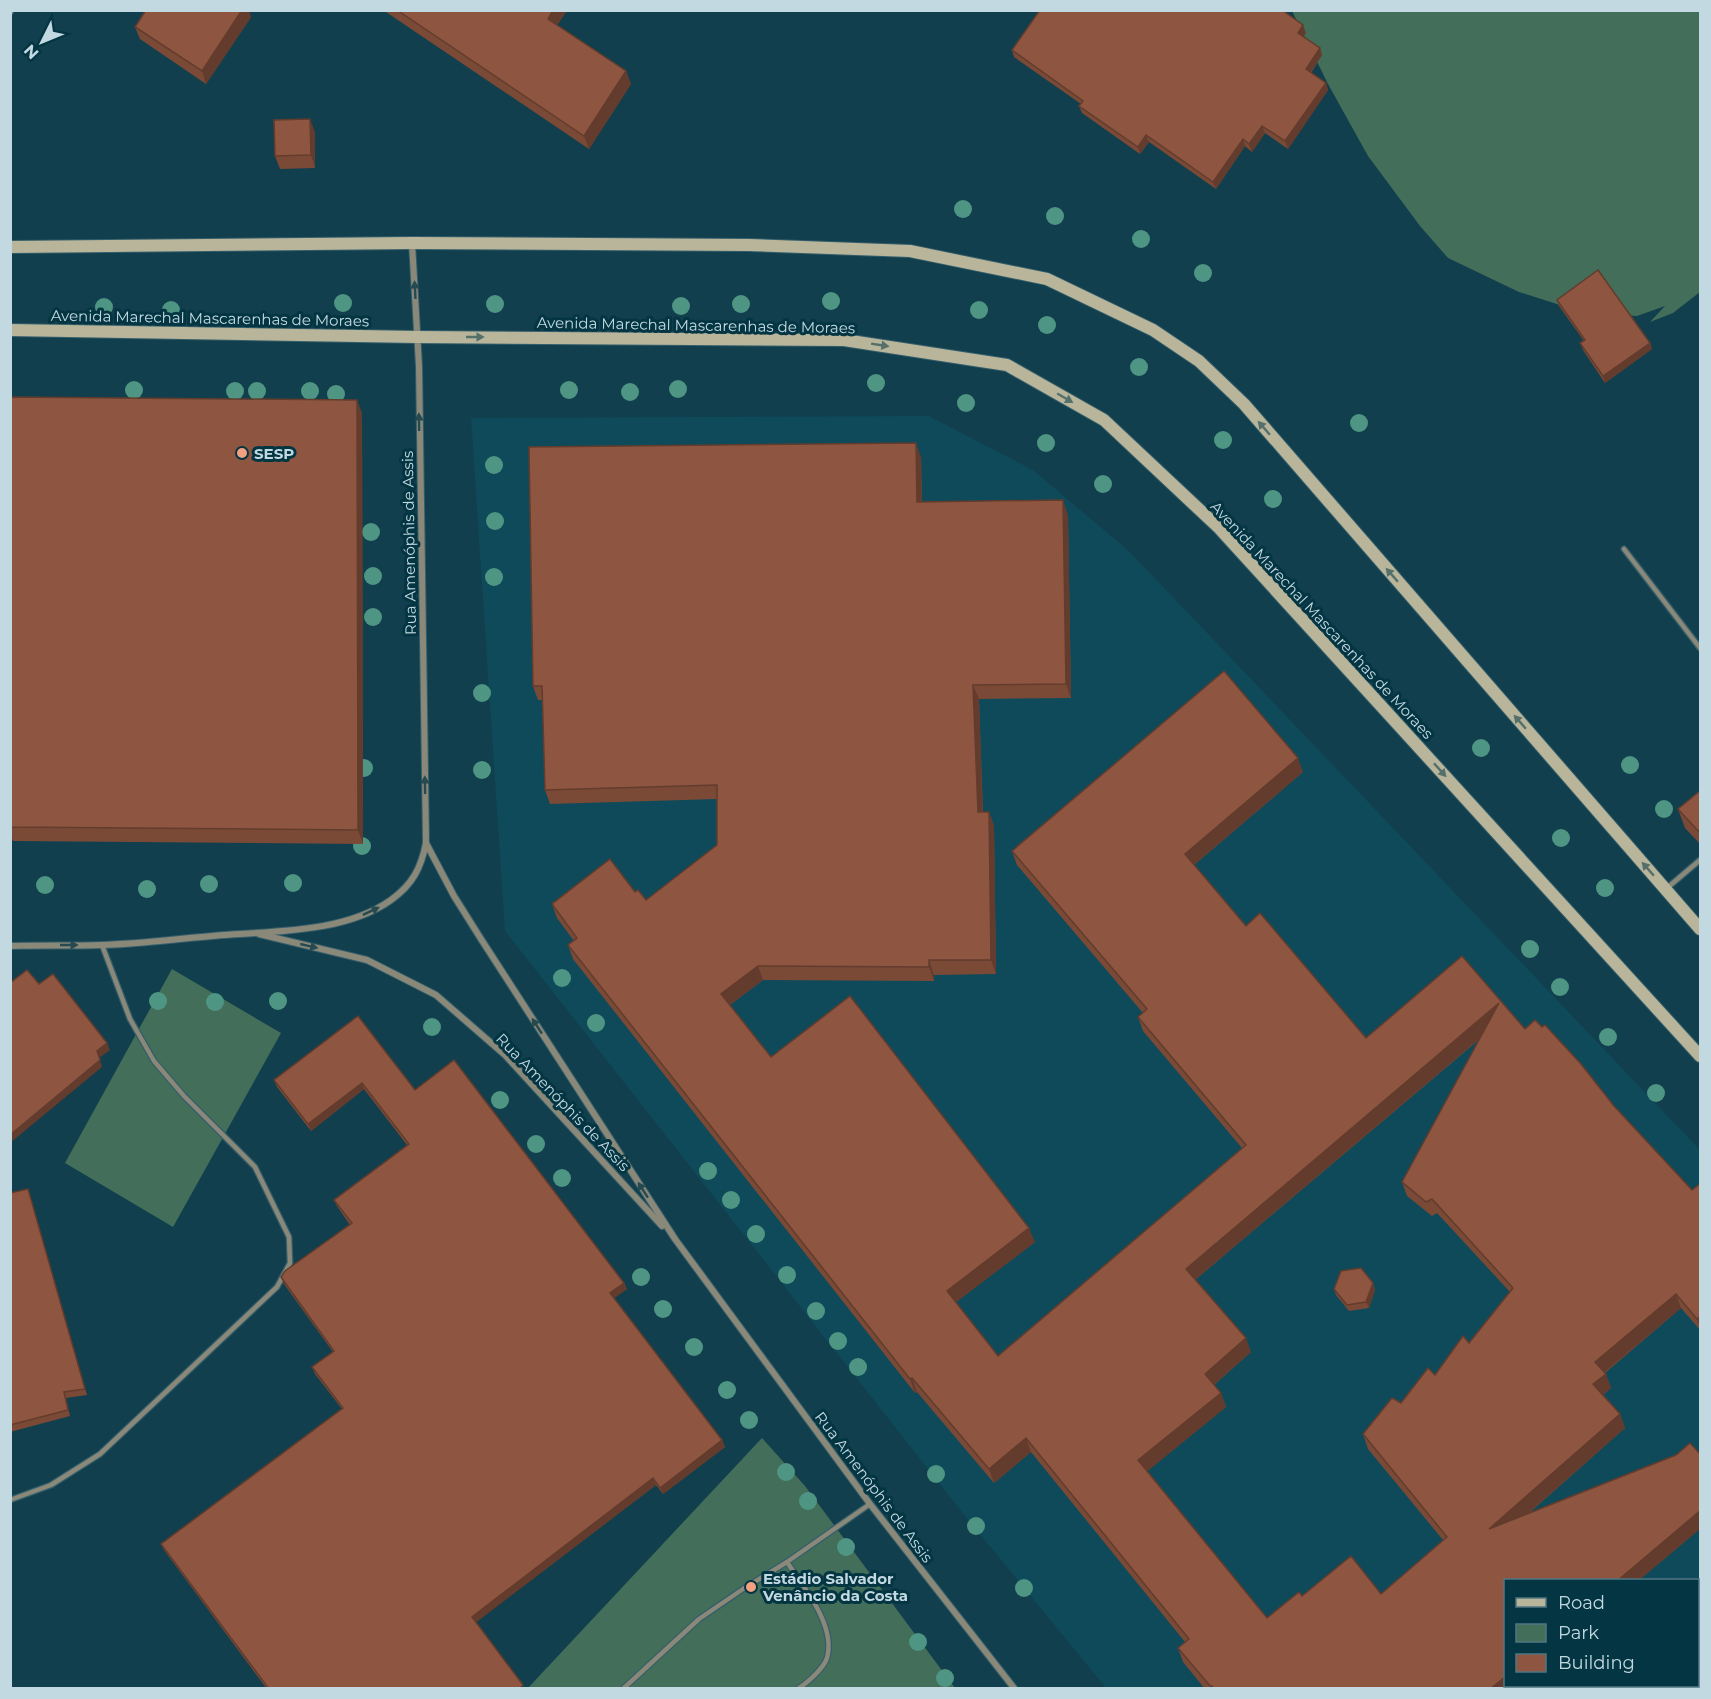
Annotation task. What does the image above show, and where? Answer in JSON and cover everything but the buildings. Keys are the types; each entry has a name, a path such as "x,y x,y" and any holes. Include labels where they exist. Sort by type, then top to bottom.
{"main road":[{"path":"10,247 412,243 749,245 910,251 1047,279 1153,330 1199,361 1244,404 1701,929"},
{"name":"Avenida Marechal Mascarenhas de Moraes","path":"10,330 417,337 844,340 1007,365 1104,420 1219,528 1701,1056"}],"street":[{"name":"Rua Amenóphis de Assis","path":"252,933 332,924 372,911 391,900 412,880 422,864 426,843 417,337 412,243"},
{"name":"Rua Amenóphis de Assis","path":"426,843 454,896 476,931 675,1239 870,1504 1014,1689"},
{"name":"Rua Amenóphis de Assis","path":"252,933 367,960 436,995 505,1055 675,1239"},
{"path":"10,946 102,945 252,933"}],"lane":[{"path":"1624,549 1701,648"},
{"path":"1665,890 1701,860"},
{"path":"10,1500 51,1485 100,1454 277,1287 290,1263 289,1237 255,1167 184,1096 154,1061 130,1019 102,945"},
{"path":"624,1689 699,1619 787,1562 870,1504"},
{"path":"787,1562 817,1608 829,1638 827,1660 799,1689"}],"shaded area":[{"path":"929,416 1033,470 1130,552 1700,1150 1700,1622 1699,1579 1504,1579 1504,1687 1623,1687 1106,1688 961,1511 505,931 471,418"}],"green space":[{"path":"1292,11 1700,11 1700,292 1673,313 1650,322 1665,306 1637,316 1585,313 1519,292 1448,258 1420,226 1368,156 1328,84"},
{"path":"172,969 281,1033 173,1227 65,1163"},
{"name":"Estádio Salvador Venâncio da Costa","path":"762,1438 805,1486 955,1688 528,1688"}],"place":[{"name":"SESP","path":"242,453"},
{"name":"Estádio Salvador Venâncio da Costa","path":"751,1587"}]}
